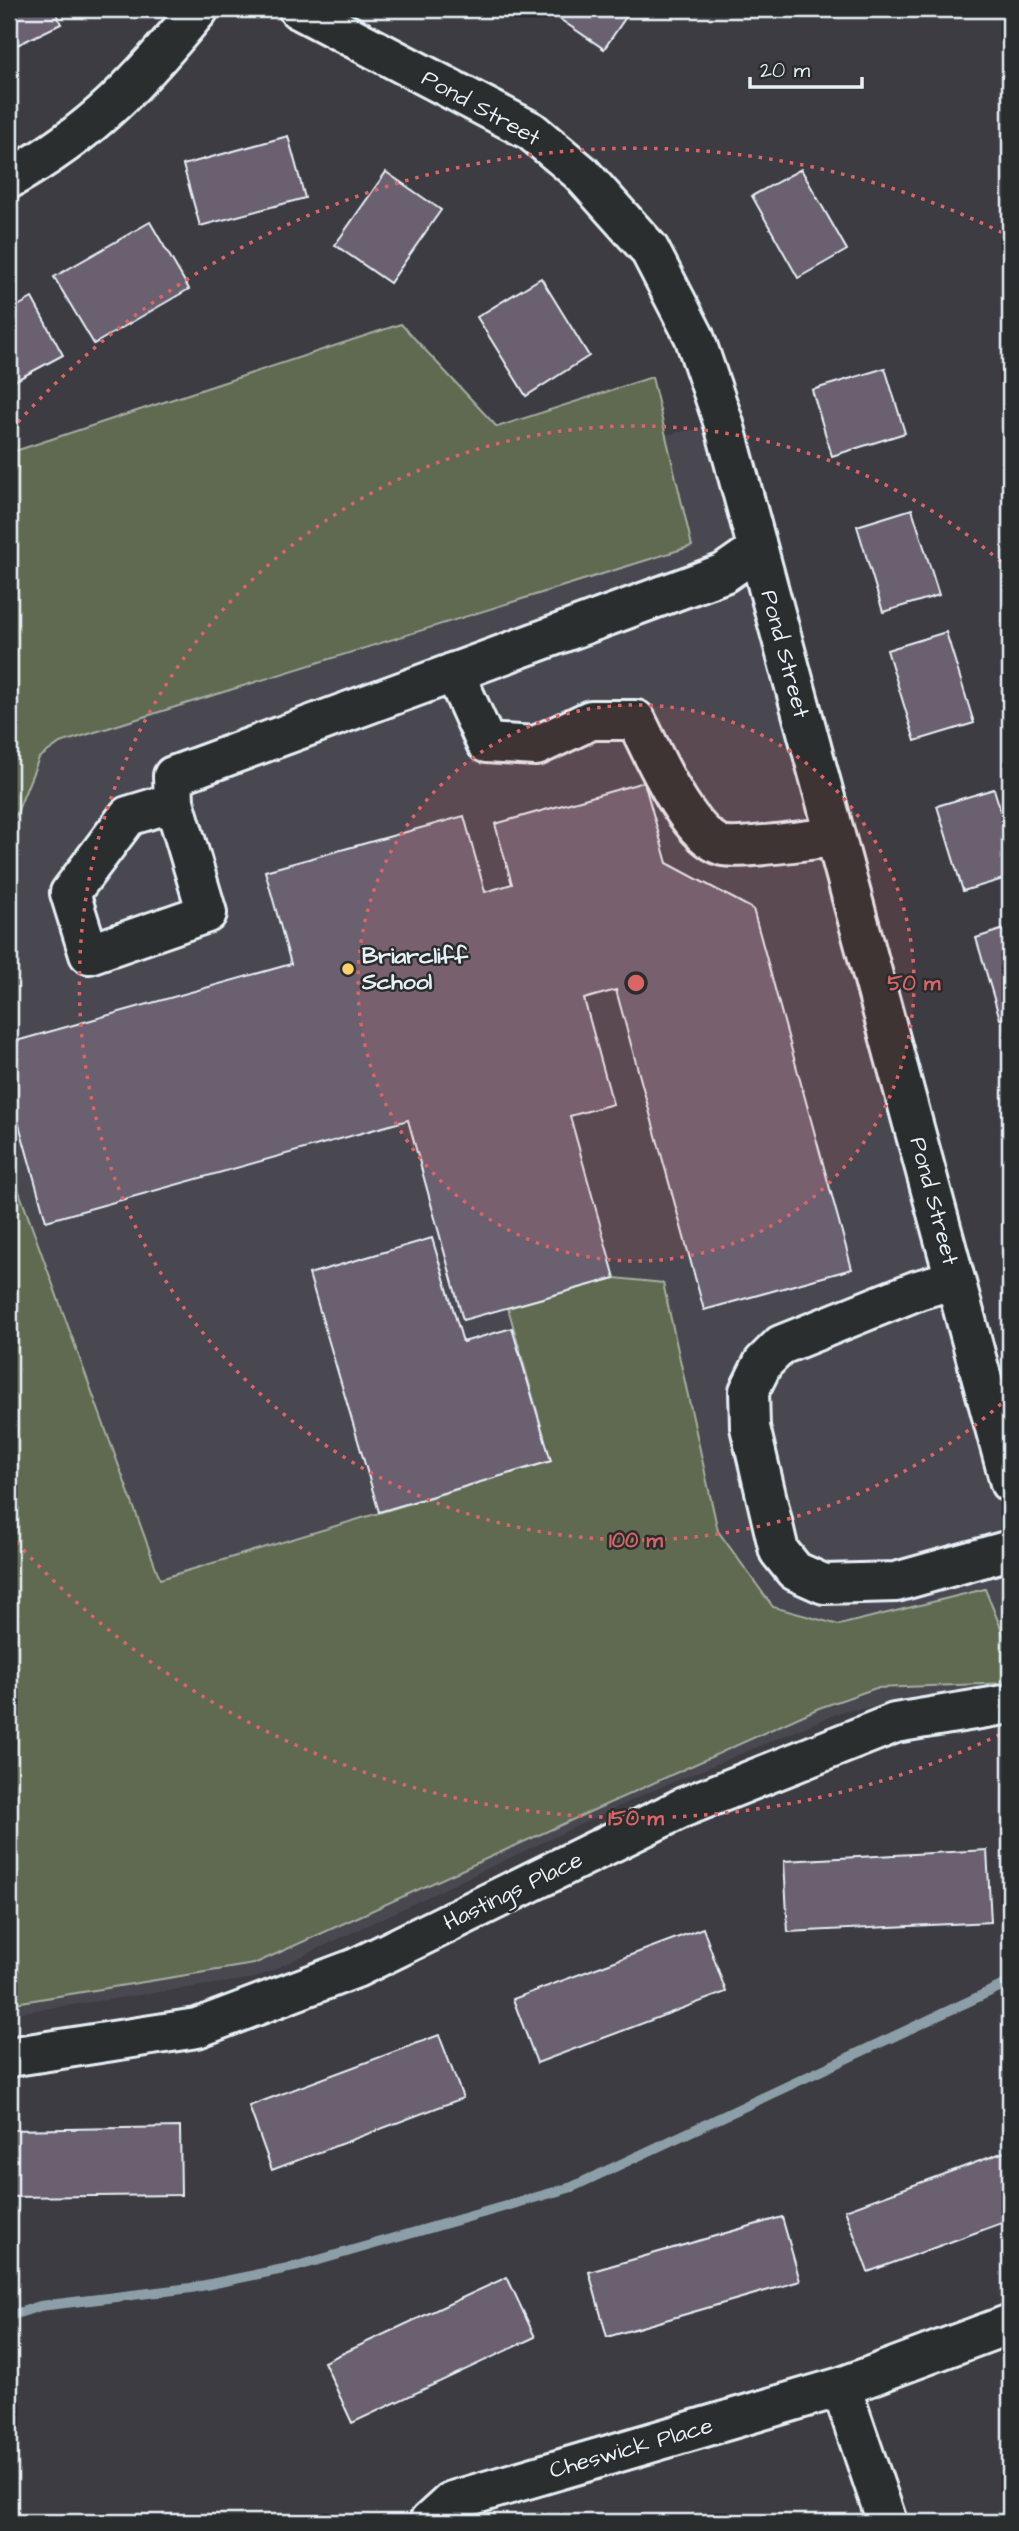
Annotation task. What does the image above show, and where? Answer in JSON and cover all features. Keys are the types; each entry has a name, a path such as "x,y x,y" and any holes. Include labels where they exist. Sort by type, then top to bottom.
{"street":[{"path":"9,179 50,156 89,128 141,78 199,9"},
{"name":"Pond Street","path":"298,9 531,131 581,173 619,212 649,249 694,337 724,424 1010,1483"},
{"path":"173,802 173,776 724,573 757,550"},
{"path":"454,671 485,743 536,746 591,720 636,720 661,770 696,827 723,846 835,837"},
{"path":"955,1279 918,1290 834,1326 781,1345 763,1363 749,1391 750,1427 779,1551 796,1571 824,1584 896,1582 1010,1550"},
{"name":"Hastings Place","path":"9,2057 197,2028 356,1968 684,1807 895,1723 1010,1704"},
{"name":"Cheswick Place","path":"429,2522 452,2501 841,2387 1010,2324"},
{"path":"841,2387 887,2522"}],"shaded area":[{"path":"724,424 1010,1483 1010,1699 846,1710 647,1793 256,1978 9,2014 9,555"}],"green space":[{"path":"401,324 497,427 652,377 692,546 60,743 39,758 9,832 9,453"},
{"path":"9,1164 160,1579 551,1461 508,1308 615,1278 663,1283 718,1531 773,1607 839,1625 985,1589 1010,1650 1010,1683 876,1688 819,1708 254,1964 9,2004"}],"building":[{"path":"9,9 54,9 61,24 9,49"},
{"path":"545,9 627,9 630,11 604,49"},
{"path":"288,136 305,198 200,226 183,165"},
{"path":"801,169 847,250 798,278 752,196"},
{"path":"386,172 441,210 390,283 335,245"},
{"path":"150,222 189,289 94,344 54,277"},
{"path":"541,278 589,356 526,396 477,317"},
{"path":"32,298 63,355 9,384 9,311"},
{"path":"885,368 905,433 832,456 812,390"},
{"path":"912,509 939,595 883,612 857,526"},
{"path":"946,632 974,723 915,741 887,650"},
{"path":"644,782 667,863 753,909 852,1269 704,1310 616,990 584,999 613,1104 570,1116 615,1278 463,1320 408,1120 46,1221 9,1089 9,1043 291,964 265,871 464,816 485,892 512,884 495,824"},
{"path":"994,789 1007,831 1010,830 1010,877 963,891 937,806"},
{"path":"1010,927 1010,1016 1000,1019 976,938"},
{"path":"432,1238 463,1342 512,1328 551,1461 379,1512 309,1274"},
{"path":"987,1850 991,1922 788,1932 784,1861"},
{"path":"703,1928 726,1992 537,2063 513,1999"},
{"path":"439,2035 463,2098 272,2170 249,2106"},
{"path":"180,2127 181,2195 9,2197 9,2130"},
{"path":"1010,2150 1010,2220 868,2272 845,2210"},
{"path":"782,2217 800,2281 607,2337 589,2272"},
{"path":"507,2277 535,2337 352,2423 324,2362"}],"waterway":[{"path":"9,2316 40,2306 191,2288 298,2266 572,2187 1010,1982"}],"place":[{"name":"Briarcliff School","path":"348,969"}]}
